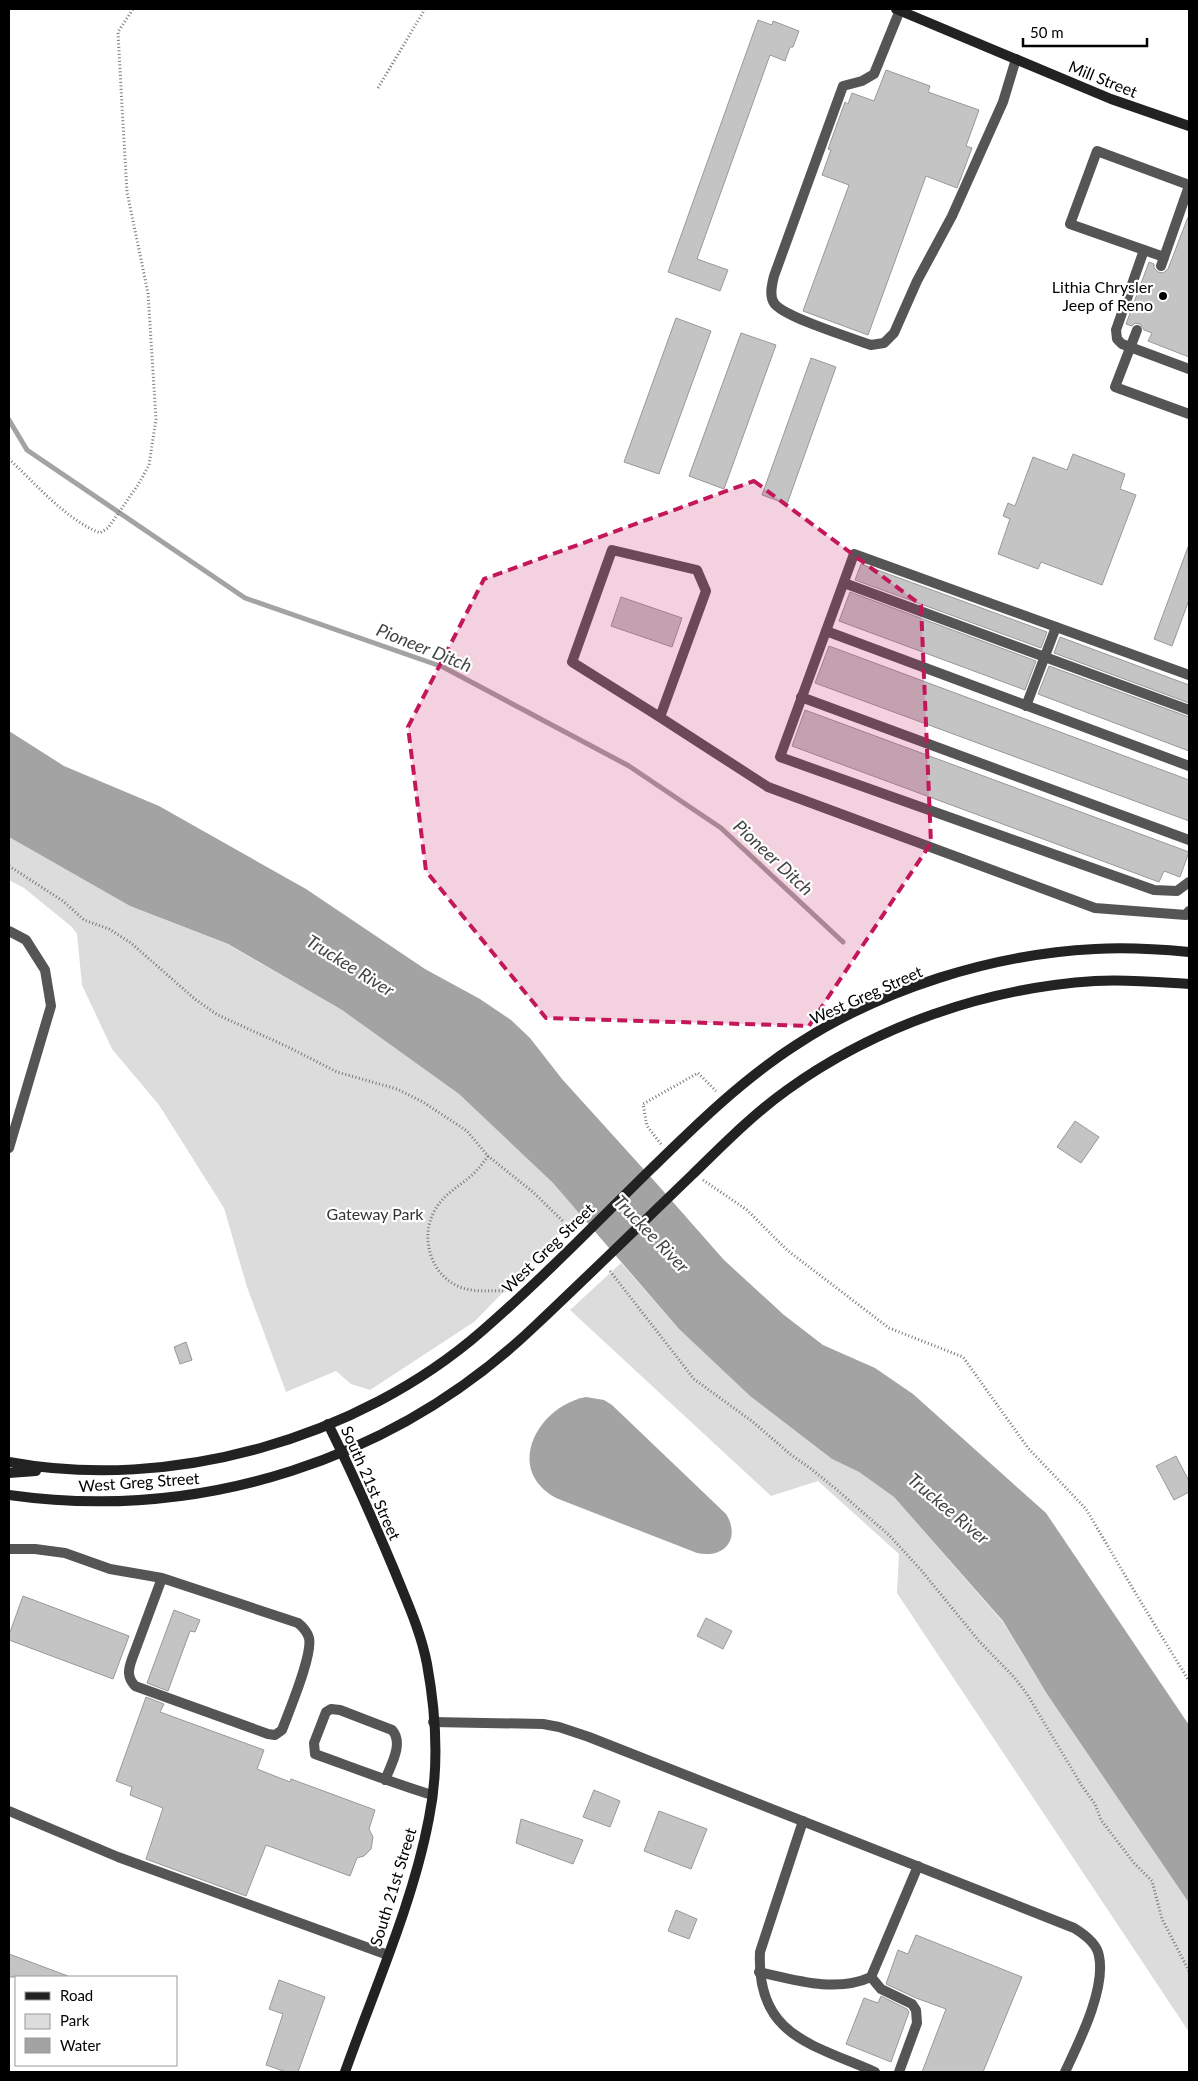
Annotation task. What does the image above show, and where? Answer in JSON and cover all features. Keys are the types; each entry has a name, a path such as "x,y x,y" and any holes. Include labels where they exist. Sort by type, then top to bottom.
{"main road":[{"name":"Mill Street","path":"898,10 1111,99 1189,126"},
{"name":"West Greg Street","path":"9,1462 60,1468 132,1470 197,1462 259,1448 328,1424 378,1402 435,1368 484,1330 687,1133 726,1098 796,1045 832,1024 911,988 983,966 1059,952 1126,948 1189,952"},
{"name":"West Greg Street","path":"9,1495 42,1499 104,1502 191,1495 251,1483 305,1467 342,1453 413,1419 460,1388 513,1347 764,1108 817,1070 844,1054 918,1020 988,998 1064,984 1098,981 1189,984"},
{"name":"South 21st Street","path":"328,1424 380,1536 418,1631 427,1663 433,1722 434,1781 421,1856 388,1955 345,2072"},
{"path":"9,1473 60,1468"}],"lane":[{"path":"898,10 874,74 862,81 843,86 774,276 771,289 773,302 785,313 871,345 884,342 894,333 918,280 952,216 1002,102 1016,59"},
{"path":"1097,151 1189,185 1187,197 1162,261 1144,250 1070,224 1097,151"},
{"path":"1144,250 1116,330 1117,339 1122,344 1189,369"},
{"path":"1137,330 1115,387 1189,414"},
{"path":"660,717 706,591 697,570 612,550 572,662 768,787 1095,908 1186,915 1189,911"},
{"path":"1189,675 854,554 780,756 1154,890 1177,891 1189,882"},
{"path":"844,583 1189,710"},
{"path":"1026,706 1056,627"},
{"path":"826,631 1189,766"},
{"path":"802,697 1189,840"},
{"path":"9,931 26,940 45,970 51,1006 10,1144"},
{"path":"9,1130 10,1144"},
{"path":"9,1549 35,1549 65,1553 110,1569 162,1578 298,1623 306,1631 310,1640 309,1655 282,1730 275,1735 268,1734 135,1686 130,1680 128,1672 132,1659 162,1578"},
{"path":"386,1780 398,1742 396,1734 392,1730 340,1710 331,1709 326,1712 314,1743 315,1754 386,1780 432,1794"},
{"path":"433,1722 543,1724 559,1727 589,1737 1074,1928 1093,1943 1099,1954 1100,1970 1096,1998 1085,2029 1065,2072"},
{"path":"9,1811 118,1857 388,1955"},
{"path":"803,1821 760,1952 759,1972 764,1995 774,2015 789,2032 807,2043 875,2072"},
{"path":"759,1972 806,1983 843,1984 858,1982 871,1977 918,1866"},
{"path":"871,1977 881,1989 912,2004 916,2010 917,2024 899,2072"}],"path":[{"path":"9,459 52,500 85,526 100,533 108,528 138,485 149,465 156,419 148,293 127,192 118,32 133,9"},
{"path":"378,88 425,9"},
{"path":"9,866 63,901 84,920 109,929 131,943 196,1000 218,1015 337,1072 397,1089 424,1102 467,1131 488,1156 533,1192 573,1232"},
{"path":"488,1156 472,1175 444,1198 434,1211 428,1231 428,1249 432,1260 442,1275 458,1286 475,1291 506,1291"},
{"path":"725,1194 747,1210 794,1255 890,1328 963,1357 1028,1448 1086,1509 1138,1599 1189,1681"},
{"path":"604,1264 624,1287 694,1379 753,1422 889,1535 921,1570 978,1641 1014,1678 1027,1694 1082,1786 1095,1804 1100,1820 1134,1863 1152,1881 1162,1919 1189,1971"}],"highlighted area":[{"path":"754,481 921,605 931,843 809,1026 546,1018 426,871 408,727 484,579"}],"green space":[{"name":"Gateway Park","path":"9,837 130,906 227,944 342,1010 459,1094 553,1183 580,1214 474,1322 370,1390 351,1384 336,1371 286,1392 247,1287 224,1208 159,1105 112,1049 82,985 77,934 72,927 24,888 9,880"},
{"path":"621,1263 679,1329 750,1396 832,1459 859,1472 894,1497 1003,1622 1047,1694 1189,1903 1189,2032 897,1593 899,1554 818,1481 771,1496 570,1310"}],"water":[{"name":"Truckee River","path":"9,731 64,766 159,806 306,889 425,969 480,999 511,1020 530,1038 562,1079 724,1260 784,1315 823,1345 875,1368 913,1394 1046,1513 1189,1725 1189,1903 1047,1694 1003,1621 894,1497 859,1472 832,1459 750,1396 679,1329 553,1183 459,1094 342,1010 228,944 130,906 9,837"},
{"path":"586,1397 604,1400 612,1405 726,1514 732,1531 728,1545 715,1553 697,1553 556,1498 540,1486 532,1471 530,1456 533,1440 541,1425 554,1412 569,1403"}],"building":[{"path":"758,20 772,25 773,21 799,31 785,61 770,55 697,259 728,270 720,291 668,272"},
{"path":"886,70 930,86 928,92 979,110 966,146 972,148 957,188 926,176 868,335 803,311 849,185 822,175 831,150 828,149 845,102 848,104 852,93 874,101"},
{"name":"Lithia Chrysler Jeep of Reno","path":"1188,217 1189,357 1148,341 1152,333 1144,330 1140,324 1135,323 1132,326 1126,324 1149,262 1154,264 1154,268 1158,272 1163,273 1168,269"},
{"path":"676,318 711,331 659,474 624,462"},
{"path":"741,333 776,345 724,489 689,476"},
{"path":"811,358 836,367 787,504 762,495"},
{"path":"1073,454 1125,474 1120,489 1136,495 1102,585 1041,562 1038,569 998,554 1010,519 1003,516 1008,503 1015,506 1033,457 1067,470"},
{"path":"1188,547 1189,600 1172,646 1154,639"},
{"path":"861,564 1047,632 1041,648 855,580"},
{"path":"850,592 1036,661 1025,690 839,621"},
{"path":"621,597 682,618 672,647 611,626"},
{"path":"1060,637 1189,685 1189,703 1054,653"},
{"path":"829,646 1189,780 1189,821 815,683"},
{"path":"1049,666 1189,717 1189,751 1038,694"},
{"path":"805,710 1189,852 1180,877 1164,871 1159,882 792,746"},
{"path":"1075,1121 1099,1137 1081,1163 1057,1147"},
{"path":"186,1342 192,1360 180,1364 174,1347"},
{"path":"1176,1456 1189,1481 1189,1492 1174,1500 1156,1466"},
{"path":"23,1596 129,1636 113,1679 9,1640 9,1635"},
{"path":"174,1610 200,1620 195,1632 190,1631 168,1691 147,1683"},
{"path":"706,1618 732,1631 723,1649 697,1636"},
{"path":"146,1697 164,1704 160,1712 264,1750 257,1769 290,1782 291,1779 375,1810 369,1829 373,1837 371,1849 364,1856 357,1858 350,1876 266,1845 246,1896 146,1859 163,1808 130,1795 132,1787 116,1781"},
{"path":"594,1790 620,1801 610,1827 583,1817"},
{"path":"659,1811 707,1829 691,1869 644,1851"},
{"path":"521,1819 583,1840 573,1864 516,1843"},
{"path":"676,1910 697,1919 689,1939 668,1931"},
{"path":"916,1935 1022,1977 983,2072 922,2072 946,2009 886,1984 898,1950 908,1954"},
{"path":"9,1954 68,1976 15,1976 9,1977"},
{"path":"279,1980 325,1997 298,2072 286,2072 266,2065 283,2014 269,2009"},
{"path":"881,1996 907,2009 909,2012 891,2062 846,2044 864,1998 878,2003"}],"waterway":[{"name":"Pioneer Ditch","path":"9,420 27,450 245,598 443,667 629,766 721,828 843,942"}],"place":[{"name":"Lithia Chrysler Jeep of Reno","path":"1163,296"}]}
